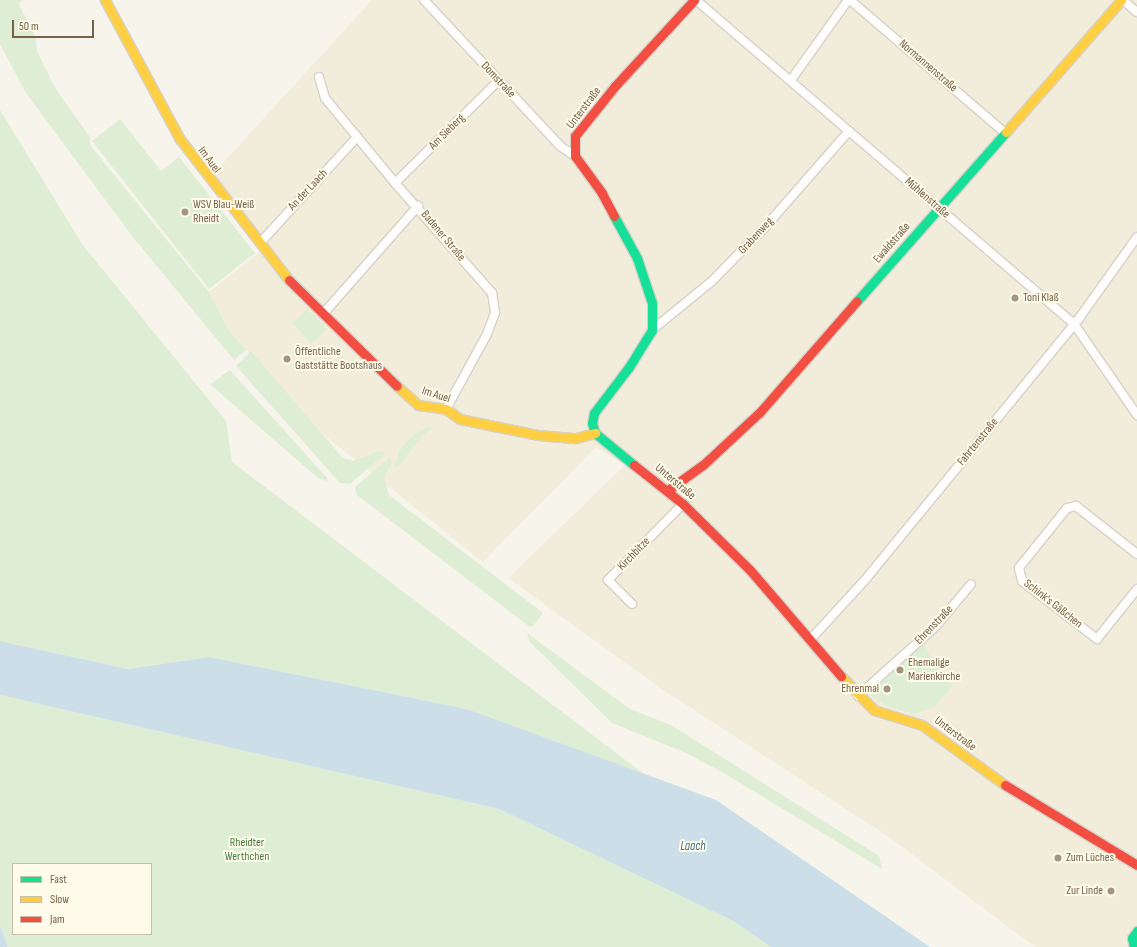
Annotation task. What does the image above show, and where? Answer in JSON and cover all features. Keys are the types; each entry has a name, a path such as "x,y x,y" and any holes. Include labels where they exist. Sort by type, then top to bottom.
{"street":[{"name":"Im Auel","path":"105,0 154,94 185,147 294,286 418,405 446,409 460,419 538,435 576,438 595,433"},
{"name":"Domstraße","path":"424,0 560,146 575,156"},
{"name":"Mühlenstraße","path":"695,0 791,80 1074,324 1137,415"},
{"name":"Unterstraße","path":"575,156 575,136 615,86 695,0"},
{"path":"791,80 849,0"},
{"name":"Normannenstraße","path":"849,0 1005,133"},
{"path":"1122,0 1137,12"},
{"name":"Ewaldstraße","path":"668,490 704,464 760,412 1122,0"},
{"name":"Badener Straße","path":"319,77 324,98 395,183 418,206 492,293 495,313 486,336 446,409"},
{"name":"Am Sieberg","path":"395,183 498,81"},
{"name":"Grabenweg","path":"652,330 712,281 766,226 849,131"},
{"name":"An der Laach","path":"260,243 357,138"},
{"path":"575,156 602,193 637,258 652,303 652,330 629,367 594,413 592,423 595,433"},
{"path":"323,314 418,206"},
{"name":"Fahrtenstraße","path":"810,640 865,580 1074,324 1137,237"},
{"name":"Unterstraße","path":"595,433 668,490 750,570 858,696 874,710 922,725 993,778 1137,865"},
{"name":"Kirchbitze","path":"632,604 608,580 683,504"},
{"name":"Schink's Gäßchen","path":"1137,554 1076,506 1067,508 1019,568 1022,581 1097,639 1137,589"},
{"name":"Ehrenstraße","path":"858,696 937,625 971,584"},
{"path":"1133,946 1132,938 1137,931"}],"shaded area":[{"path":"372,0 1137,0 1137,947 1035,947 889,837 659,687 508,578 625,465 596,447 483,562 313,426 230,331 209,292 268,246 210,177"}],"green space":[{"path":"0,0 23,0 18,3 35,35 37,51 55,88 90,137 90,145 209,292 229,330 246,350 234,360 132,236 26,93 0,44"},
{"path":"0,110 82,244 226,421 232,462 644,774 467,709 209,657 128,669 0,641"},
{"name":"WSV Blau-Weiß Rheidt","path":"120,119 161,171 179,157 255,253 209,289 92,141"},
{"path":"307,309 328,329 311,344 293,323"},
{"path":"251,351 343,458 353,461 379,451 386,453 350,484 340,483 236,366"},
{"path":"230,370 327,478 327,481 318,478 212,386 211,384"},
{"path":"435,426 423,435 399,466 394,467 400,450 410,438 421,430"},
{"path":"390,457 392,463 384,477 389,495 543,613 533,626 530,627 357,495 355,487"},
{"path":"527,633 630,709 671,725 879,856 882,869 722,772 686,753 612,723 530,642"},
{"path":"922,644 953,686 934,707 915,714 889,707 867,693"},
{"name":"Rheidter Werthchen","path":"0,695 499,809 733,921 771,947 8,947 0,925"}],"water":[{"name":"Laach","path":"0,641 128,669 209,657 467,709 716,800 930,947 771,947 733,921 499,809 0,695"},
{"path":"0,925 8,947 0,947"}],"traffic: fast":[{"path":"857,301 1006,132"},
{"path":"614,216 637,258 652,303 652,330 629,367 594,413 592,423 595,433 634,465"},
{"path":"1134,947 1132,938 1137,931"}],"traffic: slow":[{"path":"105,0 180,139 289,280"},
{"path":"1006,132 1121,0"},
{"path":"397,386 418,405 446,409 460,419 538,435 576,438 595,433"},
{"path":"841,676 874,710 922,725 1005,785"}],"traffic: jam":[{"path":"614,216 602,193 575,156 575,136 615,86 694,0"},
{"path":"289,280 397,386"},
{"path":"668,490 704,464 760,412 857,301"},
{"path":"634,465 683,504 750,570 841,676"},
{"path":"1005,785 1137,865"}],"place":[{"name":"WSV Blau-Weiß Rheidt","path":"185,212"},
{"name":"Toni Klaß","path":"1015,298"},
{"name":"Öffentliche Gaststätte Bootshaus","path":"287,359"},
{"name":"Ehemalige Marienkirche","path":"900,670"},
{"name":"Ehrenmal","path":"887,689"},
{"name":"Zum Lüches","path":"1058,858"},
{"name":"Zur Linde","path":"1111,891"}]}
